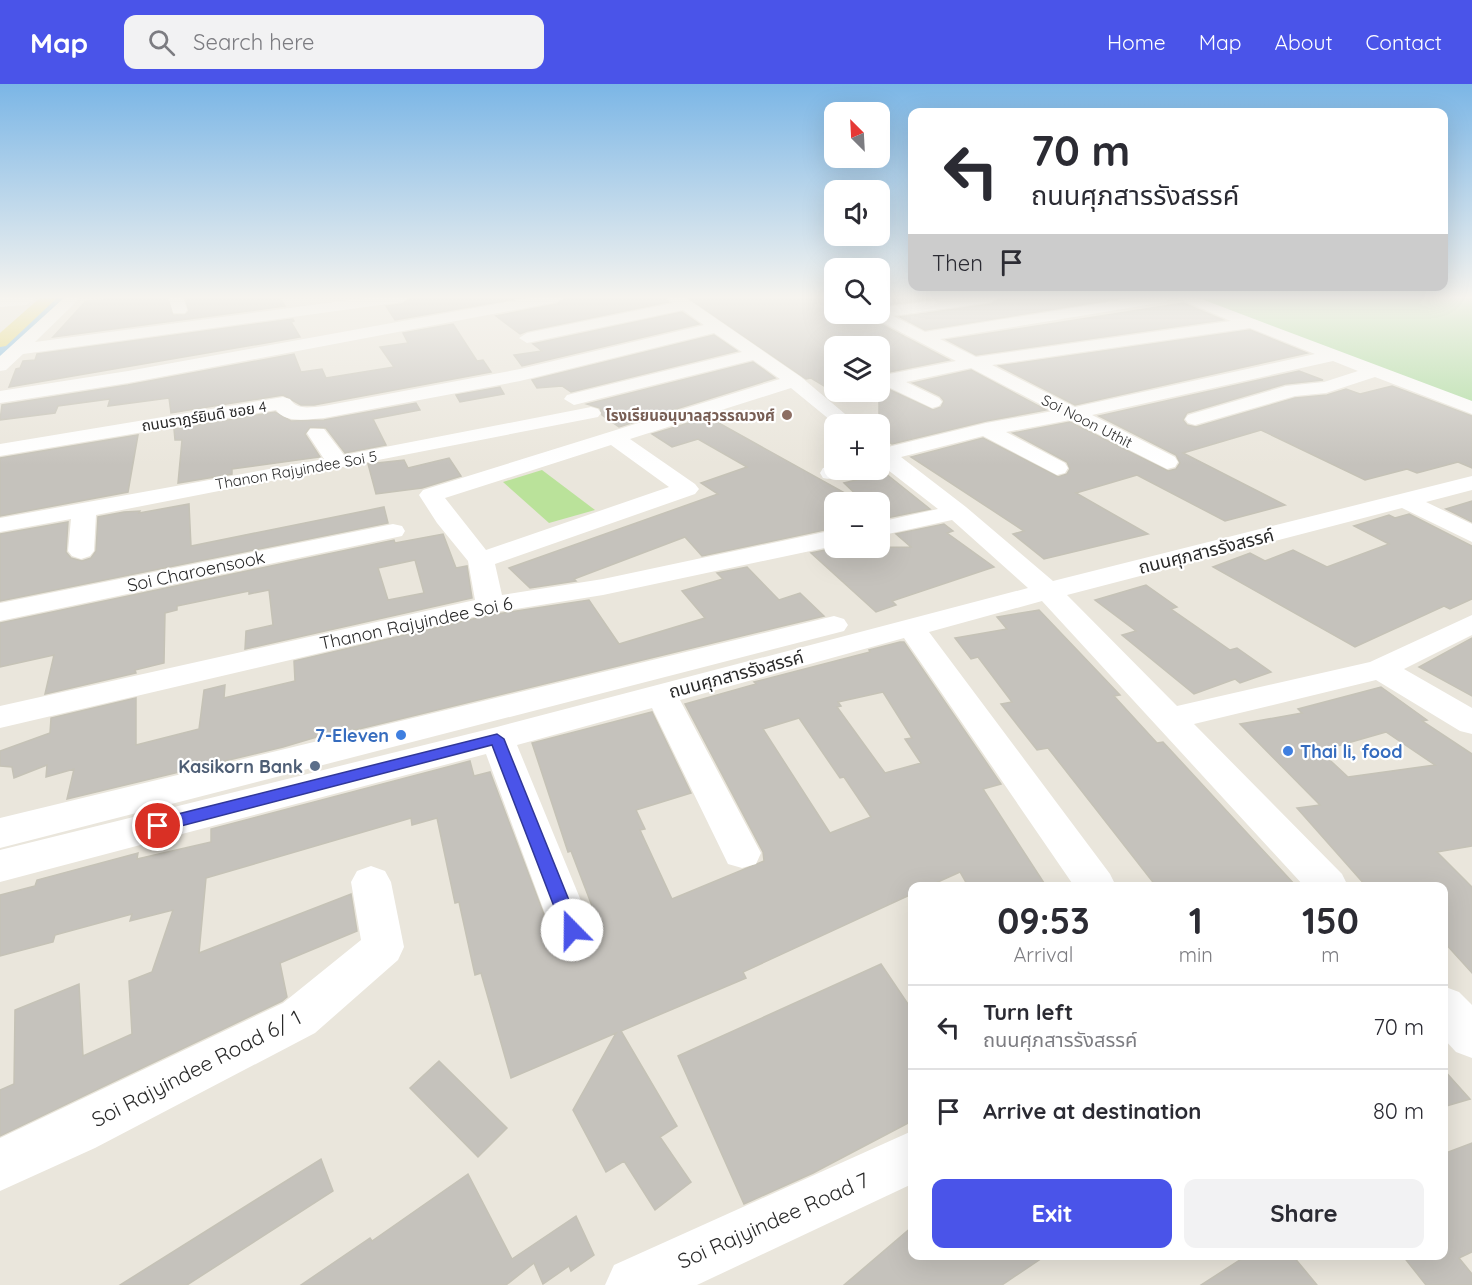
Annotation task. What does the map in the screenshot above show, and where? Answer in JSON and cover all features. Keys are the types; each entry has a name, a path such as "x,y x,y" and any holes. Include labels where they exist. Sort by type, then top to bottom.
{"street":[{"path":"0,366 14,353"},
{"path":"0,397 128,377 256,353"},
{"name":"ถนนราฎร์ยินดี ซอย 4","path":"0,450 283,403 286,410 297,414 324,412 520,375 611,353"},
{"name":"Soi Noon Uthit","path":"953,353 1167,462"},
{"path":"890,380 971,363 1041,353"},
{"path":"1330,353 1472,408"},
{"path":"757,354 835,414"},
{"name":"Thanon Rajyindee Soi 5","path":"0,525 338,463 583,406 757,354"},
{"path":"890,452 986,429 1072,414 1335,355"},
{"path":"1195,419 1293,390 1326,387 1376,371"},
{"path":"490,605 481,560 446,518 431,495 794,381"},
{"path":"283,403 378,384"},
{"path":"890,384 932,402"},
{"path":"813,396 824,394"},
{"path":"986,429 1057,468"},
{"path":"316,433 338,463"},
{"path":"481,560 687,489 614,438"},
{"path":"890,462 957,512 1038,584 1324,882"},
{"name":"ถนนศุภสารรังสรรค์","path":"0,866 497,739 911,627 1038,584 1472,465"},
{"name":"ถนนศุภสารรังสรรค์","path":"0,833 678,666 1472,483"},
{"path":"1404,500 1472,534"},
{"path":"81,551 84,509"},
{"path":"890,527 957,512"},
{"name":"Soi Charoensook","path":"0,612 393,531"},
{"name":"Thanon Rajyindee Soi 6","path":"0,717 490,605 603,587 824,540"},
{"path":"1169,719 1380,669 1472,624"},
{"path":"911,627 1093,882"},
{"path":"1380,669 1472,723"},
{"path":"662,694 742,852"},
{"path":"497,739 572,930"},
{"name":"Soi Rajyindee Road 6/ 1","path":"0,1165 77,1130 299,1018 383,947 371,882"},
{"path":"1448,1012 1472,1036"},
{"name":"Soi Rajyindee Road 7","path":"637,1284 908,1159"}],"green space":[{"path":"1339,353 1472,353 1472,405"},
{"path":"542,470 595,510 549,523 503,482"}],"building":[{"path":"207,353 9,387 16,369 20,368 23,361 35,360 37,354"},
{"path":"384,353 472,353 477,361 483,360 491,372 314,405 301,405 283,395 171,413 169,398 108,406 110,399 58,406 55,413 0,420 2,405 128,385 294,354 301,372 322,369 326,378 394,367"},
{"path":"528,353 577,353 522,366 514,355"},
{"path":"641,353 729,353 571,392 562,386 537,388 532,380"},
{"path":"768,353 824,353 824,386 811,378 806,379"},
{"path":"890,353 936,353 949,360 890,372"},
{"path":"1089,353 1307,353 1075,405 999,366"},
{"path":"753,362 775,378 619,427 602,415 600,408 587,404"},
{"path":"971,370 1046,410 986,421 892,444 890,443 890,414 879,414 879,402 890,402 890,390 933,410 941,407 944,401 940,396 913,383"},
{"path":"1299,371 1323,380 1285,384 1187,413 1183,420 1187,425 1196,427 1295,398 1327,395 1346,389 1360,394 1392,386 1472,416 1472,468 1458,462 1417,473 1407,469 1365,480 1261,430 1183,453 1285,505 1225,521 1137,475 1076,493 1148,534 1044,559 1013,534 1024,531 911,457 983,438 1058,477 1067,474 1070,469 1067,462 1013,433 1070,422 1168,471 1176,469 1180,463 1176,455 1099,416"},
{"path":"500,387 504,394 460,402 456,395"},
{"path":"416,403 420,410 373,419 386,445 345,453 326,428 310,427 305,434 320,457 232,469 232,474 178,483 182,440 175,440 174,429 275,412 291,421 324,420"},
{"path":"708,417 843,492 824,492 824,530 702,556 685,537 574,579 576,581 530,588 509,568 718,494 701,483 747,467 698,439 672,447 652,434"},
{"path":"138,435 128,492 0,516 0,458"},
{"path":"449,458 461,476 422,488 376,494 368,464 404,460 408,468"},
{"path":"890,477 930,509 890,517 890,492 853,492 844,483 856,480 890,480"},
{"path":"1472,501 1472,522 1446,509"},
{"path":"189,504 191,546 384,507 388,523 0,601 0,534 68,522 66,552 71,558 82,561 91,558 96,551 98,517 124,512 140,511 139,513"},
{"path":"1409,514 1472,546 1472,599 1450,609 1444,606 1355,647 1213,567 1250,553 1265,561 1293,550 1327,567 1389,544 1354,526 1389,515 1395,518"},
{"path":"944,524 953,531 947,533 994,567 892,601 896,605 876,612 811,553 824,550 824,558 890,558 890,547 911,547 896,534"},
{"path":"443,534 456,568 467,566 472,598 245,649 246,631 273,625 269,590 249,594 249,591 177,606 177,610 165,613 164,663 135,670 136,673 45,694 54,655 0,667 0,623 394,540 395,543","holes":["415,560 424,593 388,600 378,568"]},
{"path":"747,567 779,600 800,593 824,616 338,734 337,731 283,747 67,799 74,769 46,777 47,765 14,778 12,767 0,766 0,751 50,733 51,718 136,698 136,745 199,729 204,690 225,685 224,698 295,681 294,661 490,615 589,600 619,644 705,618 682,591 723,579 717,573"},
{"path":"1146,585 1177,607 1171,609 1230,650 1237,648 1271,672 1240,683 1235,679 1194,694 1122,635 1136,631 1095,600"},
{"path":"1039,610 1120,695 1114,696 1157,743 1163,742 1292,882 1153,882 1048,748 1037,750 1001,704 1012,702 978,657 971,659 955,638 1007,629 997,617"},
{"path":"1472,638 1472,696 1419,667"},
{"path":"904,642 1001,784 983,789 1043,882 966,882 960,872 938,882 908,882 908,896 743,972 746,978 621,1031 677,1126 660,1137 691,1182 655,1210 624,1161 606,1172 573,1110 616,1033 511,1078 481,973 475,975 459,902 455,903 437,818 412,825 411,818 206,878 199,953 351,894 357,931 280,963 287,997 282,1001 0,1136 0,1090 14,1084 15,1010 79,984 83,1056 132,1034 129,981 152,972 173,910 130,921 132,914 55,935 53,942 0,956 0,895 35,886 37,880 138,853 137,859 211,842 211,829 470,761 474,776 490,772 555,944 560,948 573,950 588,945 593,936 602,932 571,851 568,852 532,743 652,712 691,793 636,810 645,829 640,830 672,899 764,861 763,852 685,704 756,684 754,682 870,652 869,650","holes":["883,692 912,738 905,739 921,763 885,773 837,707 841,706 838,702","799,718 840,778 844,777 871,817 830,833 763,729"]},
{"path":"1381,687 1427,720 1422,721 1472,754 1472,846 1437,852 1472,887 1472,973 1448,947 1448,882 1362,882 1297,808 1320,805 1240,724 1302,713 1298,709","holes":["1386,732 1435,765 1348,777 1320,751"]},
{"path":"881,964 908,1004 908,1123 813,1173 744,1204 678,1056"},
{"path":"439,1061 507,1128 478,1157 410,1088"},
{"path":"1448,1075 1470,1099 1448,1106"},
{"path":"1472,1143 1472,1252 1459,1258 1472,1274 1472,1285 1426,1285 1406,1260 1448,1260 1448,1152"},
{"path":"321,1159 333,1191 187,1285 120,1285"},
{"path":"468,1174 512,1259 576,1216 594,1255 571,1271 569,1266 543,1284 534,1263 506,1285 301,1285 370,1238 372,1241"},
{"path":"908,1230 908,1260 1039,1260 1002,1285 844,1285"},
{"path":"1240,1260 1296,1260 1317,1285 1201,1285"}],"place":[{"name":"โรงเรียนอนุบาลสุวรรณวงศ์","path":"787,415"},
{"name":"7-Eleven","path":"401,735"},
{"name":"Thai li, food","path":"1288,751"},
{"name":"Kasikorn Bank","path":"315,766"}],"route":[{"path":"158,826 497,739 572,930"}]}
